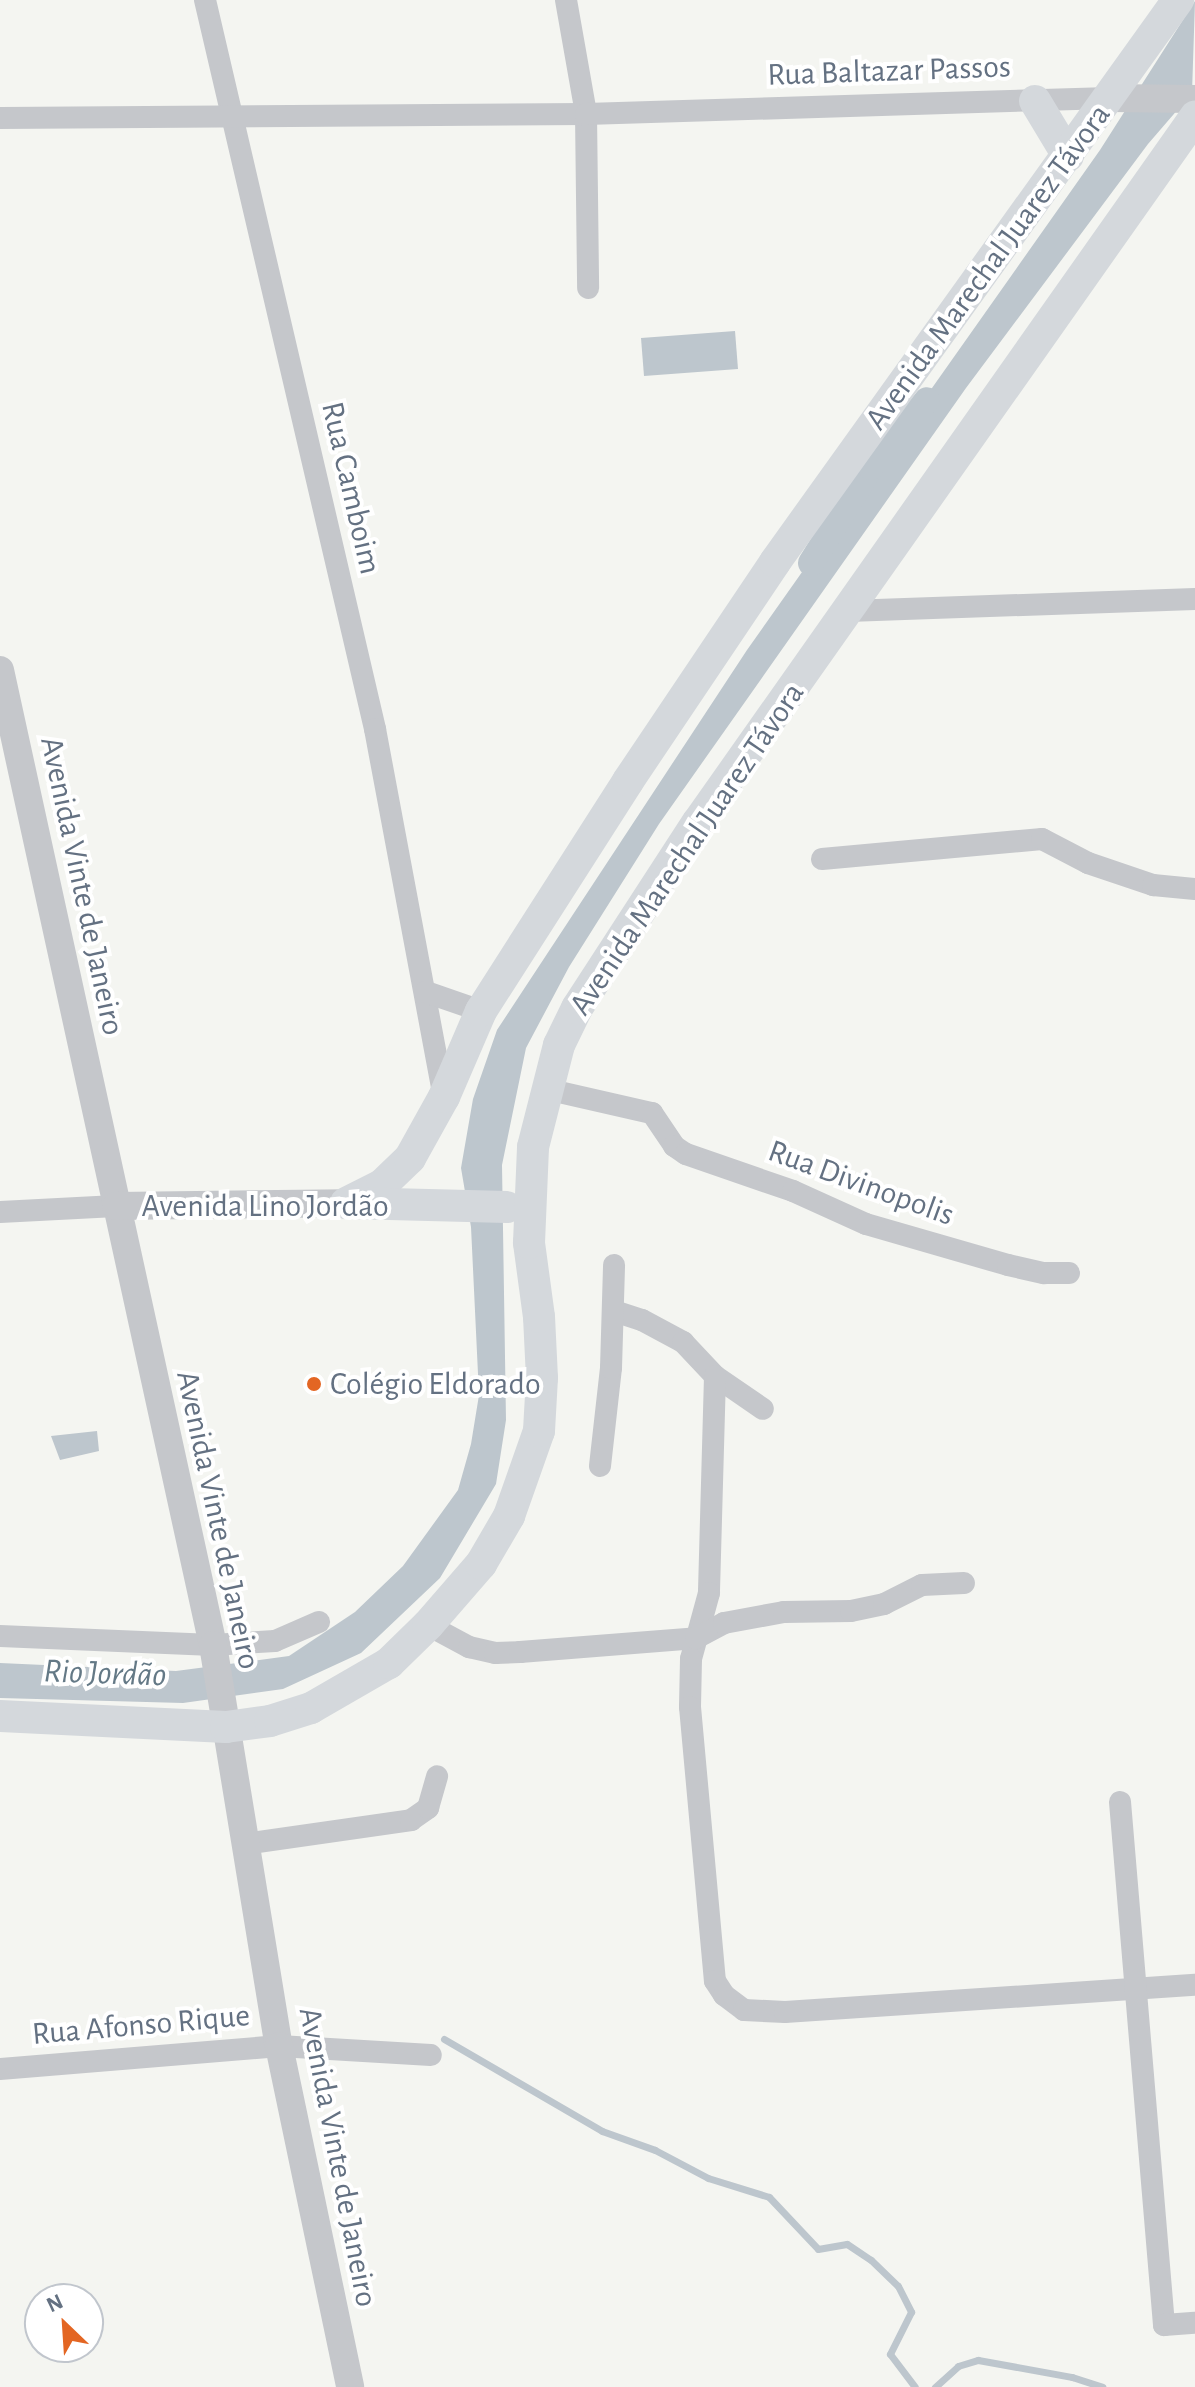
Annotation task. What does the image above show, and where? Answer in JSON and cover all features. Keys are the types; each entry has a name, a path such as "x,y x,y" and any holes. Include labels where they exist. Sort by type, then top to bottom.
{"main road":[{"name":"Avenida Marechal Juarez Távora","path":"346,1203 373,1190 398,1172 421,1142 481,1011 628,781 766,575 1068,156 1118,98 1178,0"},
{"path":"1035,101 1068,156"},
{"name":"Avenida Marechal Juarez Távora","path":"0,1716 225,1724 270,1721 311,1708 389,1663 428,1625 481,1564 509,1516 539,1431 541,1363 529,1243 518,1206 559,1045 577,1008 698,822 1195,117"},
{"name":"Avenida Lino Jordão","path":"346,1203 466,1209 518,1206"}],"street":[{"name":"Rua Camboim","path":"205,0 375,729 444,1097"},
{"path":"566,0 586,114 588,288"},
{"name":"Rua Baltazar Passos","path":"0,118 586,114 1118,98 1195,99"},
{"path":"848,611 1195,599"},
{"name":"Avenida Vinte de Janeiro","path":"0,670 214,1649 279,2046 350,2387"},
{"path":"822,859 1042,839 1088,863 1140,881 1167,888 1195,889"},
{"path":"426,992 481,1011"},
{"name":"Rua Divinopolis","path":"546,1089 652,1113 674,1146 686,1154 793,1191 866,1224 1008,1265 1044,1273 1069,1273"},
{"name":"Avenida Lino Jordão","path":"0,1212 116,1206 346,1203"},
{"path":"600,1466 614,1311 614,1265"},
{"path":"614,1311 652,1325 683,1342 715,1376 763,1409"},
{"path":"715,1376 709,1593 691,1659 690,1707 715,1981 724,1995 744,2010 785,2012 1195,1985"},
{"path":"428,1625 469,1647 495,1653 696,1638 724,1623 784,1612 851,1611 884,1604 922,1585 964,1583"},
{"path":"0,1636 214,1649 275,1641 319,1622"},
{"path":"245,1844 411,1820 428,1808 437,1776"},
{"path":"1120,1802 1164,2325 1195,2323"},
{"name":"Rua Afonso Rique","path":"0,2069 279,2046 431,2055"}],"water":[{"name":"Rio Jordão","path":"1195,1 1192,93 1148,144 966,388 659,824 569,967 526,1048 502,1165 506,1420 496,1484 440,1578 361,1653 283,1689 183,1703 0,1698 0,1663 176,1671 289,1656 355,1612 403,1566 458,1490 471,1444 479,1395 471,1227 461,1168 473,1099 497,1030 747,650 1100,150"},
{"path":"735,331 738,369 644,376 641,338"},
{"path":"97,1431 99,1451 60,1460 51,1436"}],"waterway":[{"path":"811,563 871,467 927,400"},
{"path":"444,2039 602,2131 655,2150 708,2178 769,2197 818,2249 847,2244 871,2260 898,2286 911,2312 890,2354 915,2387"},
{"path":"935,2387 958,2366 978,2360 1072,2377 1102,2387"}],"place":[{"name":"Colégio Eldorado","path":"314,1384"}]}
